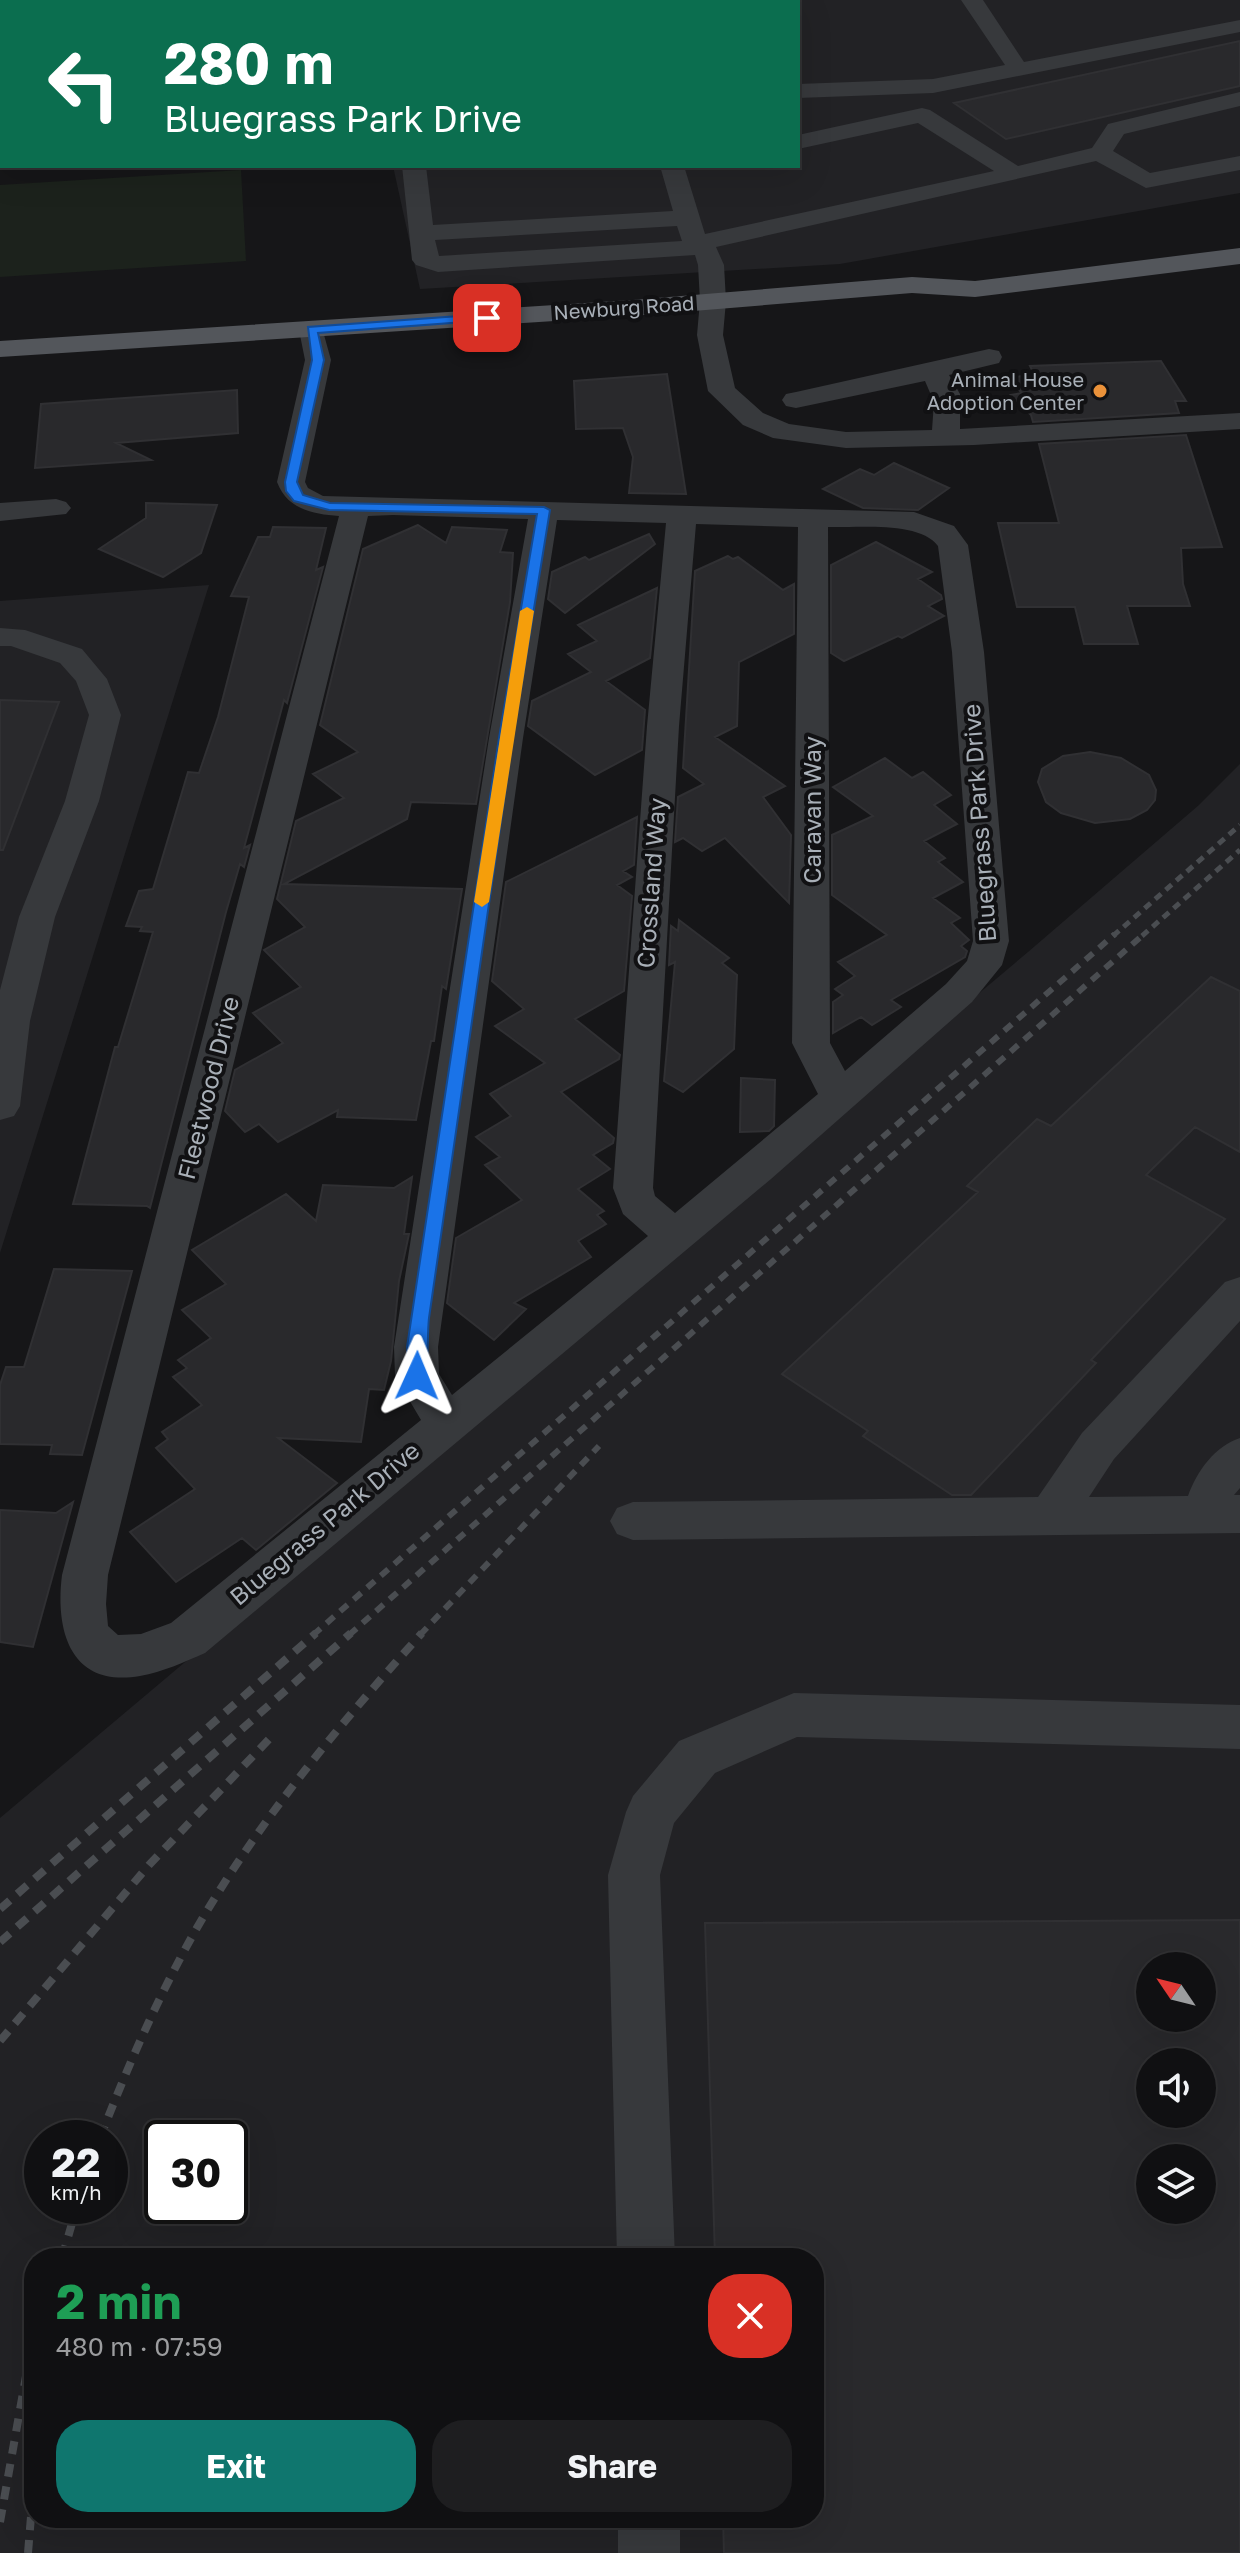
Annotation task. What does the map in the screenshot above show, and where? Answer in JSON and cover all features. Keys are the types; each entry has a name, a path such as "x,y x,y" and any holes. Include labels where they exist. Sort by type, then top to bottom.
{"main road":[{"name":"Newburg Road","path":"912,285 967,270 1240,231"},
{"name":"Newburg Road","path":"0,349 312,330 912,285 975,289 1240,256"}],"street":[{"path":"972,0 1018,69"},
{"path":"800,91 933,86 1240,26"},
{"path":"414,168 425,260 438,264 699,246 1100,153 1116,129 1240,99"},
{"path":"800,115 839,106"},
{"path":"800,142 922,115 1014,174"},
{"path":"1100,153 1146,181 1240,163"},
{"path":"675,168 687,218 711,265 713,301 710,335 722,391 753,419 783,432 846,440 1020,436 1240,421"},
{"path":"422,233 687,218"},
{"name":"Bluegrass Park Drive","path":"114,1655 134,1657 160,1652 188,1638 674,1236 959,993 984,965 991,941 978,754 953,545 943,532 914,521 313,504 298,498 292,491 295,457 318,360 312,330"},
{"path":"796,400 989,357"},
{"path":"932,371 945,385 949,403 945,438"},
{"name":"Fleetwood Drive","path":"114,1655 101,1652 88,1639 83,1627 80,1602 85,1575 356,506"},
{"path":"0,512 56,508"},
{"path":"446,1424 417,1376 416,1347 504,753 544,510"},
{"name":"Crossland Way","path":"674,1236 637,1203 633,1188 661,742 682,515"},
{"name":"Caravan Way","path":"813,518 811,1043 839,1096"},
{"path":"0,637 14,637 71,656 91,679 105,715 82,801 37,917 11,1021 0,1106"},
{"path":"1051,1516 1098,1446 1240,1293"},
{"path":"633,1521 1223,1514 1214,1487 1240,1456"},
{"path":"646,2248 634,1875 651,1812 697,1757 794,1715 1240,1727"},
{"path":"649,2528 649,2553"}],"shaded area":[{"path":"800,0 1240,0 1240,193 840,264 420,289 393,168 800,168"},
{"path":"241,170 246,261 0,277 0,185"},
{"path":"209,585 0,1253 0,601"},
{"path":"1240,764 1240,2553 0,2553 0,1818 1028,952 1199,805"}],"building":[{"path":"1240,41 1240,86 1006,139 954,103"},
{"name":"Animal House Adoption Center","path":"1161,361 1186,401 1175,401 1179,413 1033,422 1031,415 1011,395 1022,393 1018,389 1023,388 1011,378 1034,374 1030,366"},
{"path":"667,374 686,494 629,493 633,457 623,428 576,429 574,381"},
{"path":"237,390 238,433 116,443 151,460 35,468 41,404"},
{"path":"1186,435 1222,547 1181,548 1183,584 1190,606 1127,606 1138,644 1084,644 1075,607 1017,607 998,523 1059,523 1039,444"},
{"path":"894,463 949,488 918,510 863,508 823,489 860,469 874,475"},
{"path":"146,503 217,505 201,553 163,577 99,549 146,518"},
{"path":"418,525 446,543 452,527 507,530 500,552 513,553 510,602 476,804 411,802 407,819 284,884 462,889 446,989 442,986 434,1041 431,1041 416,1120 337,1117 338,1110 278,1142 259,1124 245,1132 225,1111 235,1070 283,1043 253,1013 301,987 264,950 305,927 277,899 296,821 344,798 313,774 358,752 320,725 363,549"},
{"path":"273,527 326,528 316,570 323,567 244,848 250,845 244,867 240,864 226,912 150,1208 73,1204 115,1047 118,1047 153,932 140,931 142,927 126,926 139,891 153,889 188,772 199,773 218,717 249,597 231,596 258,537 270,537"},
{"path":"649,534 655,544 565,613 548,599 552,572"},
{"path":"876,542 932,572 918,579 941,595 942,599 928,606 944,616 902,638 898,636 844,661 831,653 831,565"},
{"path":"728,556 733,559 738,557 783,590 794,584 794,634 739,662 737,726 715,737 785,786 763,797 791,835 789,903 725,838 702,851 683,838 675,842 678,797 704,784 683,768 695,571"},
{"path":"657,588 650,658 606,681 645,710 642,750 595,775 528,726 532,701 591,672 568,654 597,641 578,625"},
{"path":"0,700 59,702 3,850 0,850"},
{"path":"1090,752 1121,758 1149,775 1156,790 1155,800 1147,810 1130,819 1095,823 1061,813 1046,802 1038,782 1042,769 1063,756"},
{"path":"885,758 912,778 923,772 951,795 934,805 957,824 924,841 945,858 938,862 963,882 933,898 960,918 951,923 969,940 961,946 967,951 965,957 891,1000 901,1007 872,1025 861,1017 833,1033 833,1002 843,995 835,989 855,976 838,962 887,935 832,895 832,835 873,816 833,787"},
{"path":"637,817 634,865 623,871 632,877 617,885 632,896 624,991 575,1019 620,1055 619,1059 561,1092 614,1138 613,1143 593,1155 610,1169 578,1189 604,1211 597,1215 606,1224 578,1241 591,1257 514,1303 526,1309 494,1340 447,1303 456,1238 522,1200 485,1165 500,1157 476,1137 511,1116 490,1094 545,1063 495,1026 524,1009 492,981 506,882"},
{"path":"679,920 729,958 722,963 737,975 734,1049 683,1092 664,1081 675,962 669,965 671,926 678,931"},
{"path":"1211,977 1240,991 1240,1152 1195,1127 1146,1175 1225,1219 1091,1360 1096,1363 971,1495 952,1495 863,1436 868,1431 782,1374 978,1192 967,1186 1037,1119 1051,1126"},
{"path":"741,1078 775,1080 774,1126 769,1131 740,1132"},
{"path":"412,1177 404,1234 409,1234 399,1281 391,1361 384,1390 369,1389 361,1442 278,1438 337,1483 256,1550 242,1538 176,1582 130,1532 195,1489 156,1448 168,1439 162,1432 202,1405 173,1377 187,1368 178,1360 211,1338 182,1310 226,1284 192,1250 286,1194 316,1221 323,1185 394,1188"},
{"path":"54,1269 132,1271 82,1455 50,1454 52,1445 0,1444 0,1385 6,1367 24,1367"},
{"path":"73,1502 33,1647 0,1642 0,1510 56,1513"},
{"path":"1240,1920 1240,2553 724,2553 723,2528 824,2528 824,2248 715,2248 705,1923"}],"railway":[{"path":"1113,936 1240,825"},
{"path":"1142,936 1240,850"},
{"path":"313,1635 1115,934"},
{"path":"349,1635 1144,934"},
{"path":"420,1635 599,1446"},
{"path":"0,1909 316,1633"},
{"path":"0,1942 351,1633"},
{"path":"107,2120 155,2008 218,1893 300,1777 422,1633"},
{"path":"0,2041 149,1865 275,1733"},
{"path":"65,2248 72,2224"},
{"path":"0,2522 24,2387"},
{"path":"28,2553 30,2528"}],"slow traffic":[{"path":"482,902 527,611"}],"place":[{"name":"Animal House Adoption Center","path":"1100,391"}],"route":[{"path":"417,1376 416,1347 467,996 544,510 329,507 298,498 292,491 291,482 318,360 312,330 487,318"}]}
